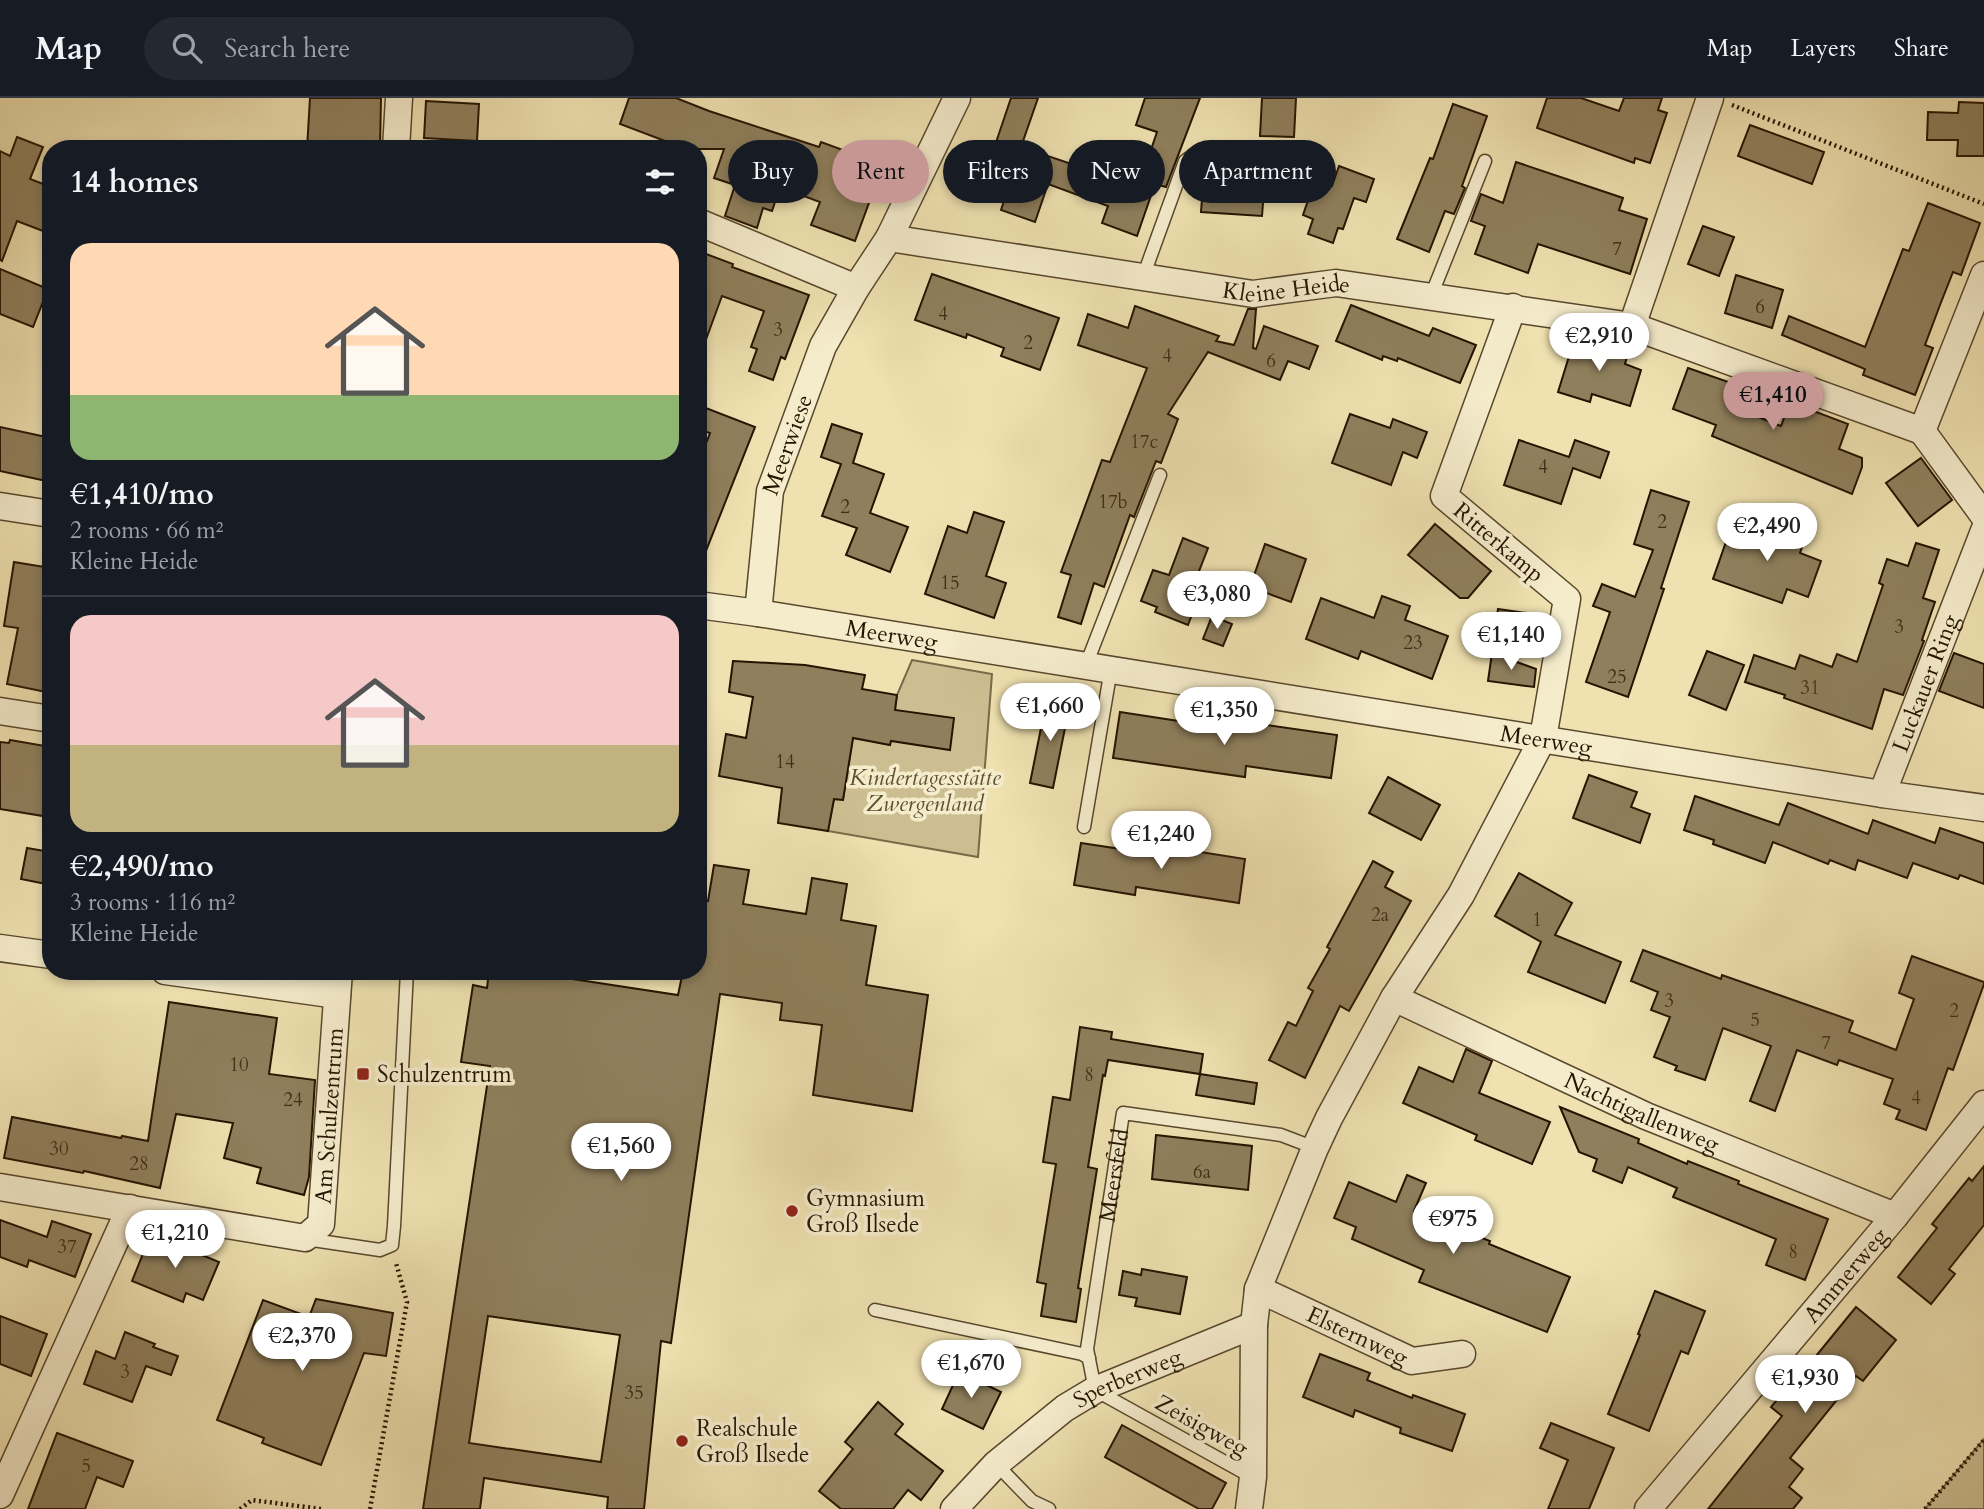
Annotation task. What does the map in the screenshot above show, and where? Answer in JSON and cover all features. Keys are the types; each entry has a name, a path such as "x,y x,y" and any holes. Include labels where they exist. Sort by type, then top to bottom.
{"street":[{"path":"397,140 399,98"},
{"name":"Meerwiese","path":"758,613 771,491 823,346 889,238 957,98"},
{"path":"1632,326 1719,101"},
{"path":"707,226 856,288"},
{"name":"Kleine Heide","path":"889,238 1254,294 1336,283 1632,326 1922,431"},
{"path":"1984,275 1922,431 1984,516"},
{"name":"Ritterkamp","path":"1513,307 1444,496 1567,599 1543,738"},
{"path":"0,506 42,513"},
{"name":"Luckauer Ring","path":"1882,794 1984,531"},
{"name":"Meerweg","path":"707,606 1984,808"},
{"path":"0,711 42,718"},
{"path":"1249,1509 1252,1477 1254,1325 1258,1289 1315,1148 1394,998 1461,895 1543,738"},
{"path":"0,948 42,954"},
{"path":"294,980 338,983"},
{"name":"Am Schulzentrum","path":"305,1238 321,1224 338,983"},
{"name":"Nachtigallenweg","path":"1394,998 1646,1116 1895,1216"},
{"name":"Ammerweg","path":"1648,1509 1895,1216 1984,1104"},
{"path":"0,1187 305,1238"},
{"path":"0,1495 130,1209"},
{"name":"Elsternweg","path":"1258,1289 1412,1361 1462,1354"},
{"name":"Sperberweg","path":"954,1509 996,1464 1065,1408 1095,1390 1254,1325"}],"lane":[{"path":"1431,296 1485,161"},
{"path":"1143,277 1179,178"},
{"path":"1084,827 1098,667 1160,475"},
{"path":"305,1238 380,1250 391,1245 407,980"},
{"name":"Meersfeld","path":"1095,1390 1087,1349 1123,1113 1281,1135 1315,1148"},
{"path":"875,1310 1082,1354 1089,1358"},
{"name":"Zeisigweg","path":"1095,1390 1252,1477"},
{"path":"996,1464 1032,1501 1049,1509"}],"path":[{"path":"1719,101 1984,204"},
{"path":"370,1509 407,1302 391,1245"},
{"path":"1925,1509 1984,1440"},
{"path":"240,1509 251,1500 321,1509"}],"green space":[{"name":"Kindertagesstätte Zwergenland","path":"912,660 992,674 978,857 828,831 834,799 843,800 853,738 890,744 897,695"},
{"path":"1984,1439 1984,1509 1925,1509"}],"building":[{"path":"310,98 381,98 380,140 308,140"},
{"path":"629,98 676,98 798,140 728,140 728,183 714,178 724,149 707,149 707,140 662,140 620,124"},
{"path":"1011,98 1038,98 1023,140 997,140"},
{"path":"1145,98 1200,98 1184,140 1179,140 1179,153 1166,187 1165,140 1154,140 1157,132 1136,125"},
{"path":"1262,98 1296,98 1294,137 1260,136"},
{"path":"1547,98 1581,98 1619,111 1624,98 1662,98 1658,110 1667,113 1650,163 1635,158 1634,163 1537,128"},
{"path":"426,101 479,104 477,140 424,138"},
{"path":"1959,102 1984,103 1984,156 1957,156 1958,140 1927,140 1928,112 1958,113"},
{"path":"1453,104 1487,116 1462,186 1465,188 1454,214 1445,211 1429,252 1397,239 1430,158 1433,159"},
{"path":"1750,125 1824,152 1812,184 1738,156"},
{"path":"17,137 42,147 30,179 42,184 42,231 17,221 2,261 0,151 10,156"},
{"path":"821,142 832,146 832,203 869,203 855,241 811,225 820,202 818,147"},
{"path":"1053,158 1067,163 1067,191 1053,186"},
{"path":"1516,162 1623,198 1619,210 1647,219 1630,274 1538,244 1528,273 1475,254 1485,226 1471,221 1481,194 1503,203"},
{"path":"1339,166 1374,179 1366,202 1354,198 1343,229 1338,228 1333,243 1308,234 1313,219 1303,215 1307,203 1336,203 1336,175"},
{"path":"729,203 775,203 772,211 763,208 757,228 725,216"},
{"path":"1003,203 1042,203 1035,222 1001,210"},
{"path":"1100,203 1148,203 1137,236 1102,223 1108,206"},
{"path":"1202,203 1263,203 1262,216 1201,212"},
{"path":"1928,203 1980,223 1961,275 1953,272 1940,305 1925,345 1933,348 1915,395 1863,375 1865,369 1782,335 1789,316 1865,347 1903,249 1909,251"},
{"path":"1703,226 1734,237 1719,276 1688,264"},
{"path":"707,254 733,264 732,267 809,295 785,359 781,357 773,380 749,371 757,349 751,347 764,311 722,296 707,337"},
{"path":"0,269 42,286 42,304 33,327 0,314"},
{"path":"932,274 1059,318 1040,370 1001,356 1004,348 967,334 966,338 915,320"},
{"path":"1736,275 1783,290 1772,328 1725,313"},
{"path":"1351,305 1429,336 1433,328 1476,345 1460,383 1398,358 1397,361 1383,356 1382,360 1336,341"},
{"path":"1135,306 1219,336 1216,341 1234,345 1248,309 1256,309 1253,348 1256,349 1264,326 1318,346 1309,369 1288,361 1280,380 1208,352 1168,414 1178,419 1161,463 1156,461 1134,517 1130,515 1104,587 1094,583 1081,624 1058,617 1071,575 1061,572 1102,460 1110,462 1147,368 1078,345 1088,314 1128,328"},
{"path":"1575,337 1628,353 1625,364 1641,370 1630,406 1592,394 1590,402 1558,392"},
{"path":"1688,368 1740,386 1733,407 1781,426 1790,402 1848,424 1839,449 1862,458 1862,467 1852,494 1712,436 1716,425 1673,409"},
{"path":"707,408 755,427 707,548 707,441 710,433 707,432"},
{"path":"1350,414 1390,428 1393,419 1427,432 1417,458 1403,452 1391,485 1332,463"},
{"path":"832,424 862,434 853,463 884,474 870,513 908,527 890,572 846,555 857,528 822,516 841,464 821,457"},
{"path":"0,427 42,436 42,480 0,471"},
{"path":"1519,440 1569,457 1575,440 1609,452 1600,478 1573,468 1561,504 1504,485"},
{"path":"1921,458 1952,500 1918,526 1886,483"},
{"path":"1651,490 1689,502 1661,588 1664,589 1628,697 1586,682 1610,612 1593,606 1602,584 1635,597 1653,550 1634,544"},
{"path":"974,512 1004,522 986,576 1006,583 994,618 925,594 948,526 967,533"},
{"path":"1733,522 1773,536 1777,526 1806,536 1800,553 1821,561 1808,597 1787,589 1782,603 1713,579"},
{"path":"1435,524 1491,571 1468,598 1460,598 1408,555"},
{"path":"1183,538 1208,548 1196,579 1204,582 1188,625 1155,612 1157,607 1141,601 1153,570 1169,575"},
{"path":"1916,543 1939,550 1923,598 1935,602 1922,640 1924,641 1903,695 1884,689 1872,729 1745,682 1754,655 1795,669 1800,655 1832,667 1837,654 1857,662 1883,585 1879,583 1887,559 1908,566"},
{"path":"1265,544 1306,559 1291,602 1250,587"},
{"path":"14,562 42,567 42,691 7,684 18,628 4,626"},
{"path":"1382,596 1410,606 1405,620 1448,636 1432,679 1361,651 1358,659 1306,639 1321,598 1374,618"},
{"path":"1498,609 1534,614 1528,656 1495,628"},
{"path":"1212,616 1232,624 1223,646 1203,639"},
{"path":"1707,651 1744,665 1726,710 1689,695"},
{"path":"1492,653 1536,669 1534,687 1488,681"},
{"path":"1954,653 1984,664 1984,708 1939,691"},
{"name":"Kindertagesstätte Zwergenland","path":"733,661 805,665 865,675 862,689 897,695 895,710 954,718 950,750 891,741 890,745 853,738 843,800 834,799 828,831 778,823 782,788 719,776 726,734 746,738 753,697 729,692"},
{"path":"1047,698 1070,703 1053,788 1030,783"},
{"path":"1120,712 1244,731 1245,722 1337,735 1331,778 1246,766 1245,777 1113,758"},
{"path":"10,740 42,745 42,816 0,809 0,742 9,743"},
{"path":"1589,775 1637,792 1631,807 1650,814 1640,843 1573,818"},
{"path":"1388,777 1440,805 1421,840 1369,813"},
{"path":"1695,796 1779,825 1788,803 1868,834 1873,820 1935,843 1940,828 1984,843 1984,884 1960,875 1958,879 1913,863 1907,878 1858,860 1855,870 1830,860 1828,864 1773,842 1765,863 1684,830"},
{"path":"1081,843 1141,852 1143,843 1245,859 1239,903 1136,887 1135,895 1074,885"},
{"path":"27,848 42,850 42,883 21,879"},
{"path":"1373,861 1393,872 1385,887 1411,901 1349,1011 1340,1006 1305,1078 1269,1060 1288,1022 1296,1026 1313,991 1308,988 1330,949 1327,947"},
{"path":"714,865 749,870 743,904 806,914 812,878 847,884 841,920 876,926 866,985 928,995 912,1111 813,1095 822,1025 780,1020 782,1003 720,994 671,1343 661,1341 644,1509 607,1509 608,1497 484,1478 480,1509 423,1509 490,1066 461,1062 473,985 487,988 488,980 579,980 678,995 681,980 707,980 707,901","holes":["488,1316 620,1335 601,1462 469,1443"]},
{"path":"1519,873 1572,903 1555,935 1621,962 1605,1003 1528,972 1541,942 1495,916"},
{"path":"1643,950 1721,979 1722,975 1853,1021 1849,1032 1896,1050 1914,999 1899,993 1912,956 1984,984 1953,1070 1948,1068 1926,1130 1896,1119 1900,1110 1884,1104 1893,1079 1839,1060 1837,1065 1797,1050 1775,1111 1750,1101 1771,1046 1723,1028 1705,1080 1675,1070 1677,1066 1654,1057 1670,1017 1651,1010 1658,992 1631,981"},
{"path":"169,1002 277,1018 269,1074 315,1080 309,1177 304,1195 257,1183 261,1168 224,1158 233,1123 176,1114 160,1188 84,1171 83,1173 4,1158 12,1117 148,1141"},
{"path":"1080,1027 1112,1032 1111,1039 1203,1054 1200,1074 1108,1060 1105,1076 1103,1075 1088,1167 1097,1169 1078,1288 1081,1289 1076,1322 1041,1316 1046,1284 1037,1282 1056,1164 1043,1162 1053,1097 1070,1100"},
{"path":"1466,1049 1492,1061 1479,1093 1550,1122 1532,1164 1475,1140 1477,1135 1403,1103 1419,1067 1453,1082"},
{"path":"1200,1074 1257,1083 1254,1104 1196,1095"},
{"path":"1560,1107 1639,1139 1638,1143 1687,1164 1688,1161 1739,1181 1738,1184 1828,1219 1805,1280 1766,1265 1776,1239 1673,1197 1677,1188 1628,1167 1622,1183 1593,1171 1597,1159 1579,1152"},
{"path":"1156,1135 1252,1146 1248,1190 1152,1179"},
{"path":"1984,1166 1984,1225 1949,1269 1955,1274 1931,1304 1898,1277 1937,1228 1932,1224 1969,1178 1972,1181"},
{"path":"1407,1175 1426,1183 1414,1211 1570,1277 1547,1332 1419,1282 1424,1270 1352,1239 1356,1227 1334,1218 1349,1182 1396,1202"},
{"path":"0,1220 47,1237 52,1221 91,1234 75,1277 29,1260 27,1267 0,1257"},
{"path":"151,1234 219,1262 203,1300 186,1293 183,1302 132,1281"},
{"path":"1142,1269 1187,1277 1180,1314 1135,1306 1137,1298 1119,1295 1123,1271 1141,1275"},
{"path":"1655,1291 1705,1311 1688,1354 1681,1351 1649,1431 1608,1414"},
{"path":"316,1299 393,1313 386,1356 364,1353 321,1465 262,1443 264,1438 217,1420 263,1300 309,1317"},
{"path":"1856,1307 1896,1340 1863,1381 1856,1376 1790,1458 1803,1469 1789,1487 1802,1498 1793,1509 1708,1509 1782,1416 1771,1407"},
{"path":"0,1316 47,1334 31,1376 0,1364"},
{"path":"125,1332 155,1344 153,1347 178,1356 171,1375 146,1366 132,1402 84,1384 96,1351 115,1359"},
{"path":"1320,1354 1370,1373 1367,1380 1412,1398 1413,1395 1465,1414 1452,1451 1400,1433 1401,1428 1355,1410 1353,1417 1303,1397"},
{"path":"959,1372 1001,1392 983,1429 942,1409"},
{"path":"878,1402 903,1424 895,1434 943,1471 921,1500 908,1490 893,1509 841,1509 819,1491 853,1449 845,1442"},
{"path":"1551,1423 1614,1448 1589,1509 1548,1509 1568,1460 1540,1448"},
{"path":"1122,1425 1226,1483 1212,1509 1199,1509 1105,1457"},
{"path":"57,1433 133,1461 123,1487 97,1477 85,1509 28,1509"}],"place":[{"name":"Schulzentrum","path":"363,1074"},
{"name":"Gymnasium Groß Ilsede","path":"792,1211"},
{"name":"Realschule Groß Ilsede","path":"682,1441"}]}
